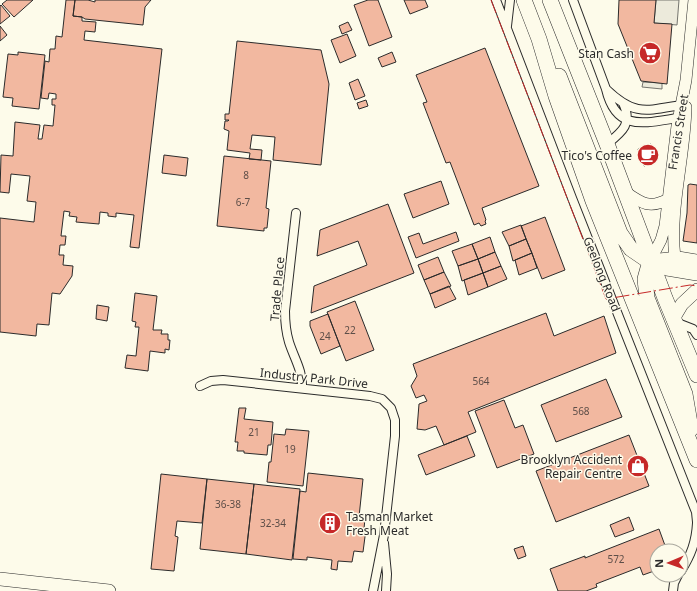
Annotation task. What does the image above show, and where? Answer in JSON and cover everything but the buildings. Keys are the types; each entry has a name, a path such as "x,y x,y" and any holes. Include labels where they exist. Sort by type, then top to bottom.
{"highway":[{"name":"Geelong Road","path":"524,0 539,39 558,102 593,201 695,455"},
{"path":"550,0 607,144 650,261 697,375"},
{"path":"539,39 560,77 620,233 631,249 650,261"},
{"path":"650,261 645,279 646,294 685,394 695,455"}],"main road":[{"name":"Francis Street","path":"650,261 663,233 668,199 675,177 685,130 682,111 694,0"},
{"path":"675,177 675,258"},
{"path":"624,190 640,201 649,204 659,204 668,199"},
{"path":"650,261 675,258 697,261"},
{"path":"650,261 667,268 697,274"},
{"path":"674,320 682,304 697,290"},
{"path":"0,579 109,591"}],"street":[{"name":"Geelong Road","path":"496,0 696,512 696,538 693,550 689,557"},
{"name":"Geelong Road","path":"507,26 510,0"},
{"path":"573,0 612,107 619,115 627,120 646,123 682,111"},
{"path":"606,89 623,103 634,109 644,111 682,111"},
{"path":"607,144 626,125 626,111 623,103"},
{"name":"Trade Place","path":"296,213 285,311 285,326 289,341 302,374 302,388"},
{"path":"674,320 693,329 697,335"},
{"name":"Industry Park Drive","path":"200,386 211,381 223,380 302,388 370,396 382,399 390,408 395,420 395,436 384,534 373,591"},
{"name":"Industry Park Drive","path":"384,534 387,574 386,591"}],"shaded area":[{"path":"656,0 679,0 677,25 654,23"},
{"path":"643,82 662,83 662,89 642,87"}],"power":[{"path":"491,0 606,299 690,285 697,286"}],"place":[{"name":"Stan Cash","path":"650,53"},
{"name":"Tico's Coffee","path":"648,155"},
{"name":"Brooklyn Accident Repair Centre","path":"638,466"},
{"name":"Tasman Market Fresh Meat","path":"330,523"}]}
